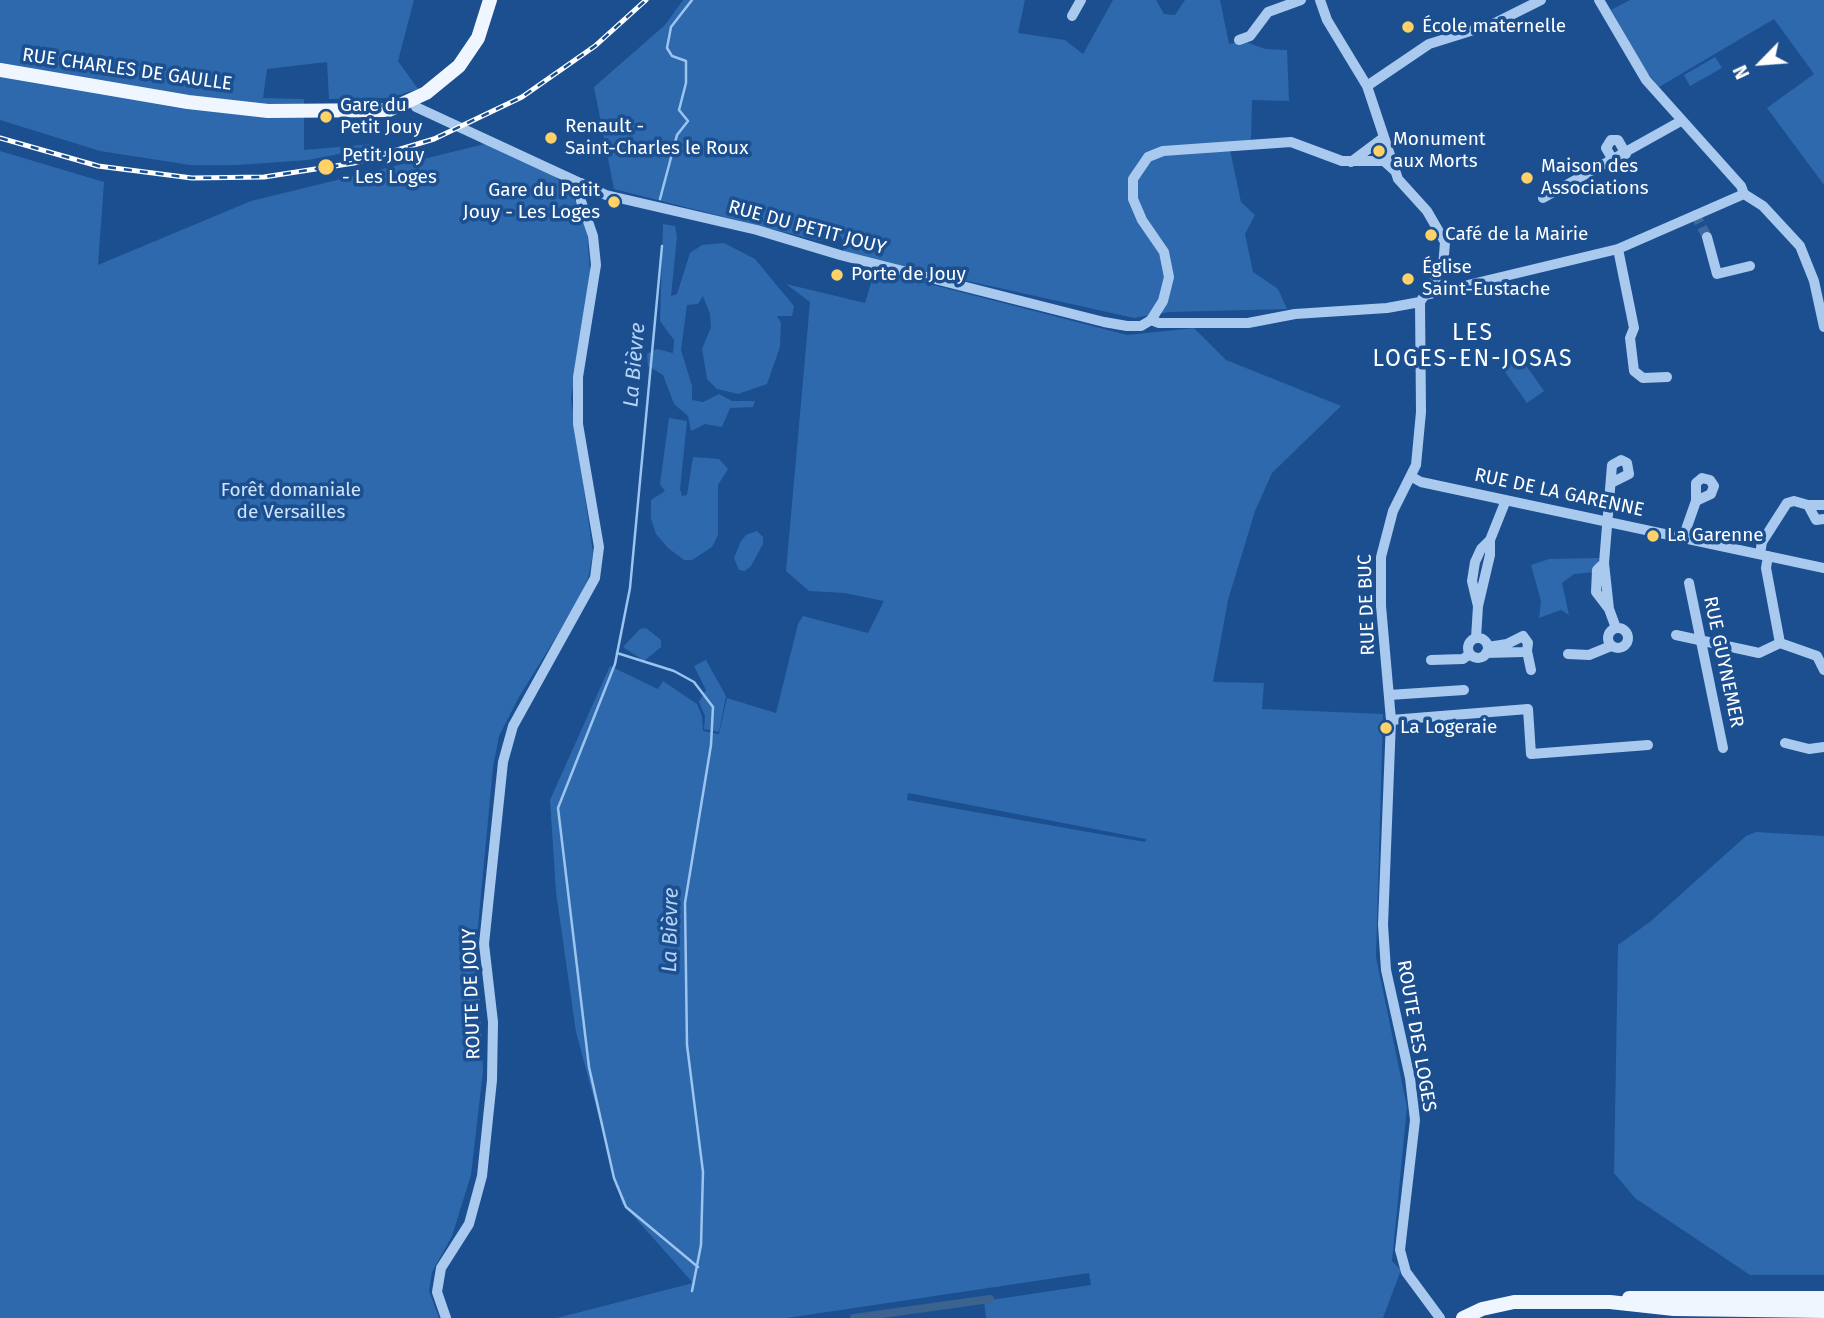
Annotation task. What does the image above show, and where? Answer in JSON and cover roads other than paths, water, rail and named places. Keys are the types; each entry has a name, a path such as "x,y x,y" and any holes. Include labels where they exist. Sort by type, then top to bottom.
{"main road":[{"name":"RUE CHARLES DE GAULLE","path":"0,70 187,102 249,106 283,112 389,110 440,83 468,55 483,27 490,0"},
{"path":"1463,1318 1482,1309 1514,1302 1609,1302 1666,1296 1824,1298"},
{"path":"1609,1302 1674,1309 1824,1311"}],"street":[{"path":"1072,16 1081,0"},
{"path":"1239,40 1250,36 1265,13 1301,0"},
{"path":"1320,0 1327,20 1367,86 1394,170 1404,190 1437,226 1445,242 1443,268 1423,299"},
{"path":"1367,86 1429,44 1493,24 1541,0"},
{"path":"1599,0 1646,80 1741,186 1744,194 1763,206 1800,247 1814,281 1824,326"},
{"name":"RUE DU PETIT JOUY","path":"407,102 619,199 757,230 840,255 1127,326 1141,326 1151,320 1159,323 1248,323 1295,314 1387,308 1618,249 1655,235 1717,203 1744,194"},
{"path":"1543,198 1681,121"},
{"path":"1352,162 1383,138"},
{"path":"1613,160 1606,148 1611,140 1618,140 1626,153"},
{"path":"1151,320 1164,301 1169,277 1164,252 1136,210 1133,199 1133,179 1147,157 1163,151 1291,142 1352,162 1384,161 1394,170"},
{"name":"ROUTE DE JOUY","path":"446,1318 437,1292 441,1268 469,1224 482,1176 492,1080 492,1022 484,944 503,762 513,726 595,578 599,547 578,424 578,377 596,265 593,236 581,201 581,183"},
{"path":"1707,237 1717,274 1749,266"},
{"path":"1618,249 1634,328 1630,338 1634,370 1643,379 1667,377"},
{"name":"RUE DE BUC","path":"1386,873 1391,720 1381,606 1381,557 1393,511 1412,477 1420,412 1423,299"},
{"name":"RUE DE LA GARENNE","path":"1412,477 1421,482 1824,568"},
{"path":"1683,538 1696,501 1695,478 1714,481 1712,494 1696,501"},
{"path":"1613,482 1604,563 1597,570 1596,592 1609,609 1616,628"},
{"path":"1476,638 1478,606 1472,580 1475,562 1481,549 1490,540 1506,500"},
{"path":"1780,643 1762,541 1782,508 1794,501 1808,505 1824,505"},
{"path":"1808,505 1816,520 1824,519"},
{"name":"RUE GUYNEMER","path":"1689,583 1723,748"},
{"path":"1568,654 1589,655 1611,646 1621,647 1628,640 1625,631 1616,628"},
{"path":"1611,646 1607,637 1616,628"},
{"path":"1676,635 1759,653 1780,643 1817,656 1824,670"},
{"path":"1470,654 1469,643 1476,638 1483,639 1487,650"},
{"path":"1470,654 1478,658 1487,650 1527,651 1531,670"},
{"path":"1431,660 1463,659 1470,654"},
{"path":"1389,695 1464,690"},
{"path":"1391,720 1528,709 1531,754 1648,745"},
{"path":"1785,743 1809,749 1824,747"},
{"name":"ROUTE DES LOGES","path":"1386,873 1384,952 1410,1079 1415,1120 1400,1250 1406,1272 1440,1318"}],"waterway":[{"name":"La Bièvre","path":"660,199 677,135 688,121 679,110 686,83 686,61 672,56 667,48 671,27 692,0"},
{"name":"La Bièvre","path":"662,246 630,588 615,664 558,808 589,1067 614,1178 626,1207 698,1267"},
{"name":"La Bièvre","path":"617,653 674,671 694,682 713,707 711,745 685,903 687,1045 703,1172 701,1245 692,1291"},
{"path":"854,1318 990,1299"}],"tunnel":[{"path":"1695,214 1707,237"}],"railway":[{"path":"0,138 98,166 192,178 264,177 354,163 434,139 522,97 595,46 646,0"}],"place":[{"name":"École maternelle","path":"1408,27"},
{"name":"Gare du Petit Jouy","path":"326,117"},
{"name":"Renault - Saint-Charles le Roux","path":"551,138"},
{"name":"Monument aux Morts","path":"1379,151"},
{"name":"Petit Jouy - Les Loges","path":"326,167"},
{"name":"Maison des Associations","path":"1527,178"},
{"name":"Gare du Petit Jouy - Les Loges","path":"614,202"},
{"name":"Café de la Mairie","path":"1431,235"},
{"name":"Porte de Jouy","path":"837,275"},
{"name":"Église Saint-Eustache","path":"1408,279"},
{"name":"La Garenne","path":"1653,536"},
{"name":"La Logeraie","path":"1386,728"}],"district":[{"name":"LES LOGES-EN-JOSAS","path":"1473,347"}],"park label":[{"name":"Forêt domaniale de Versailles","path":"291,502"}]}
